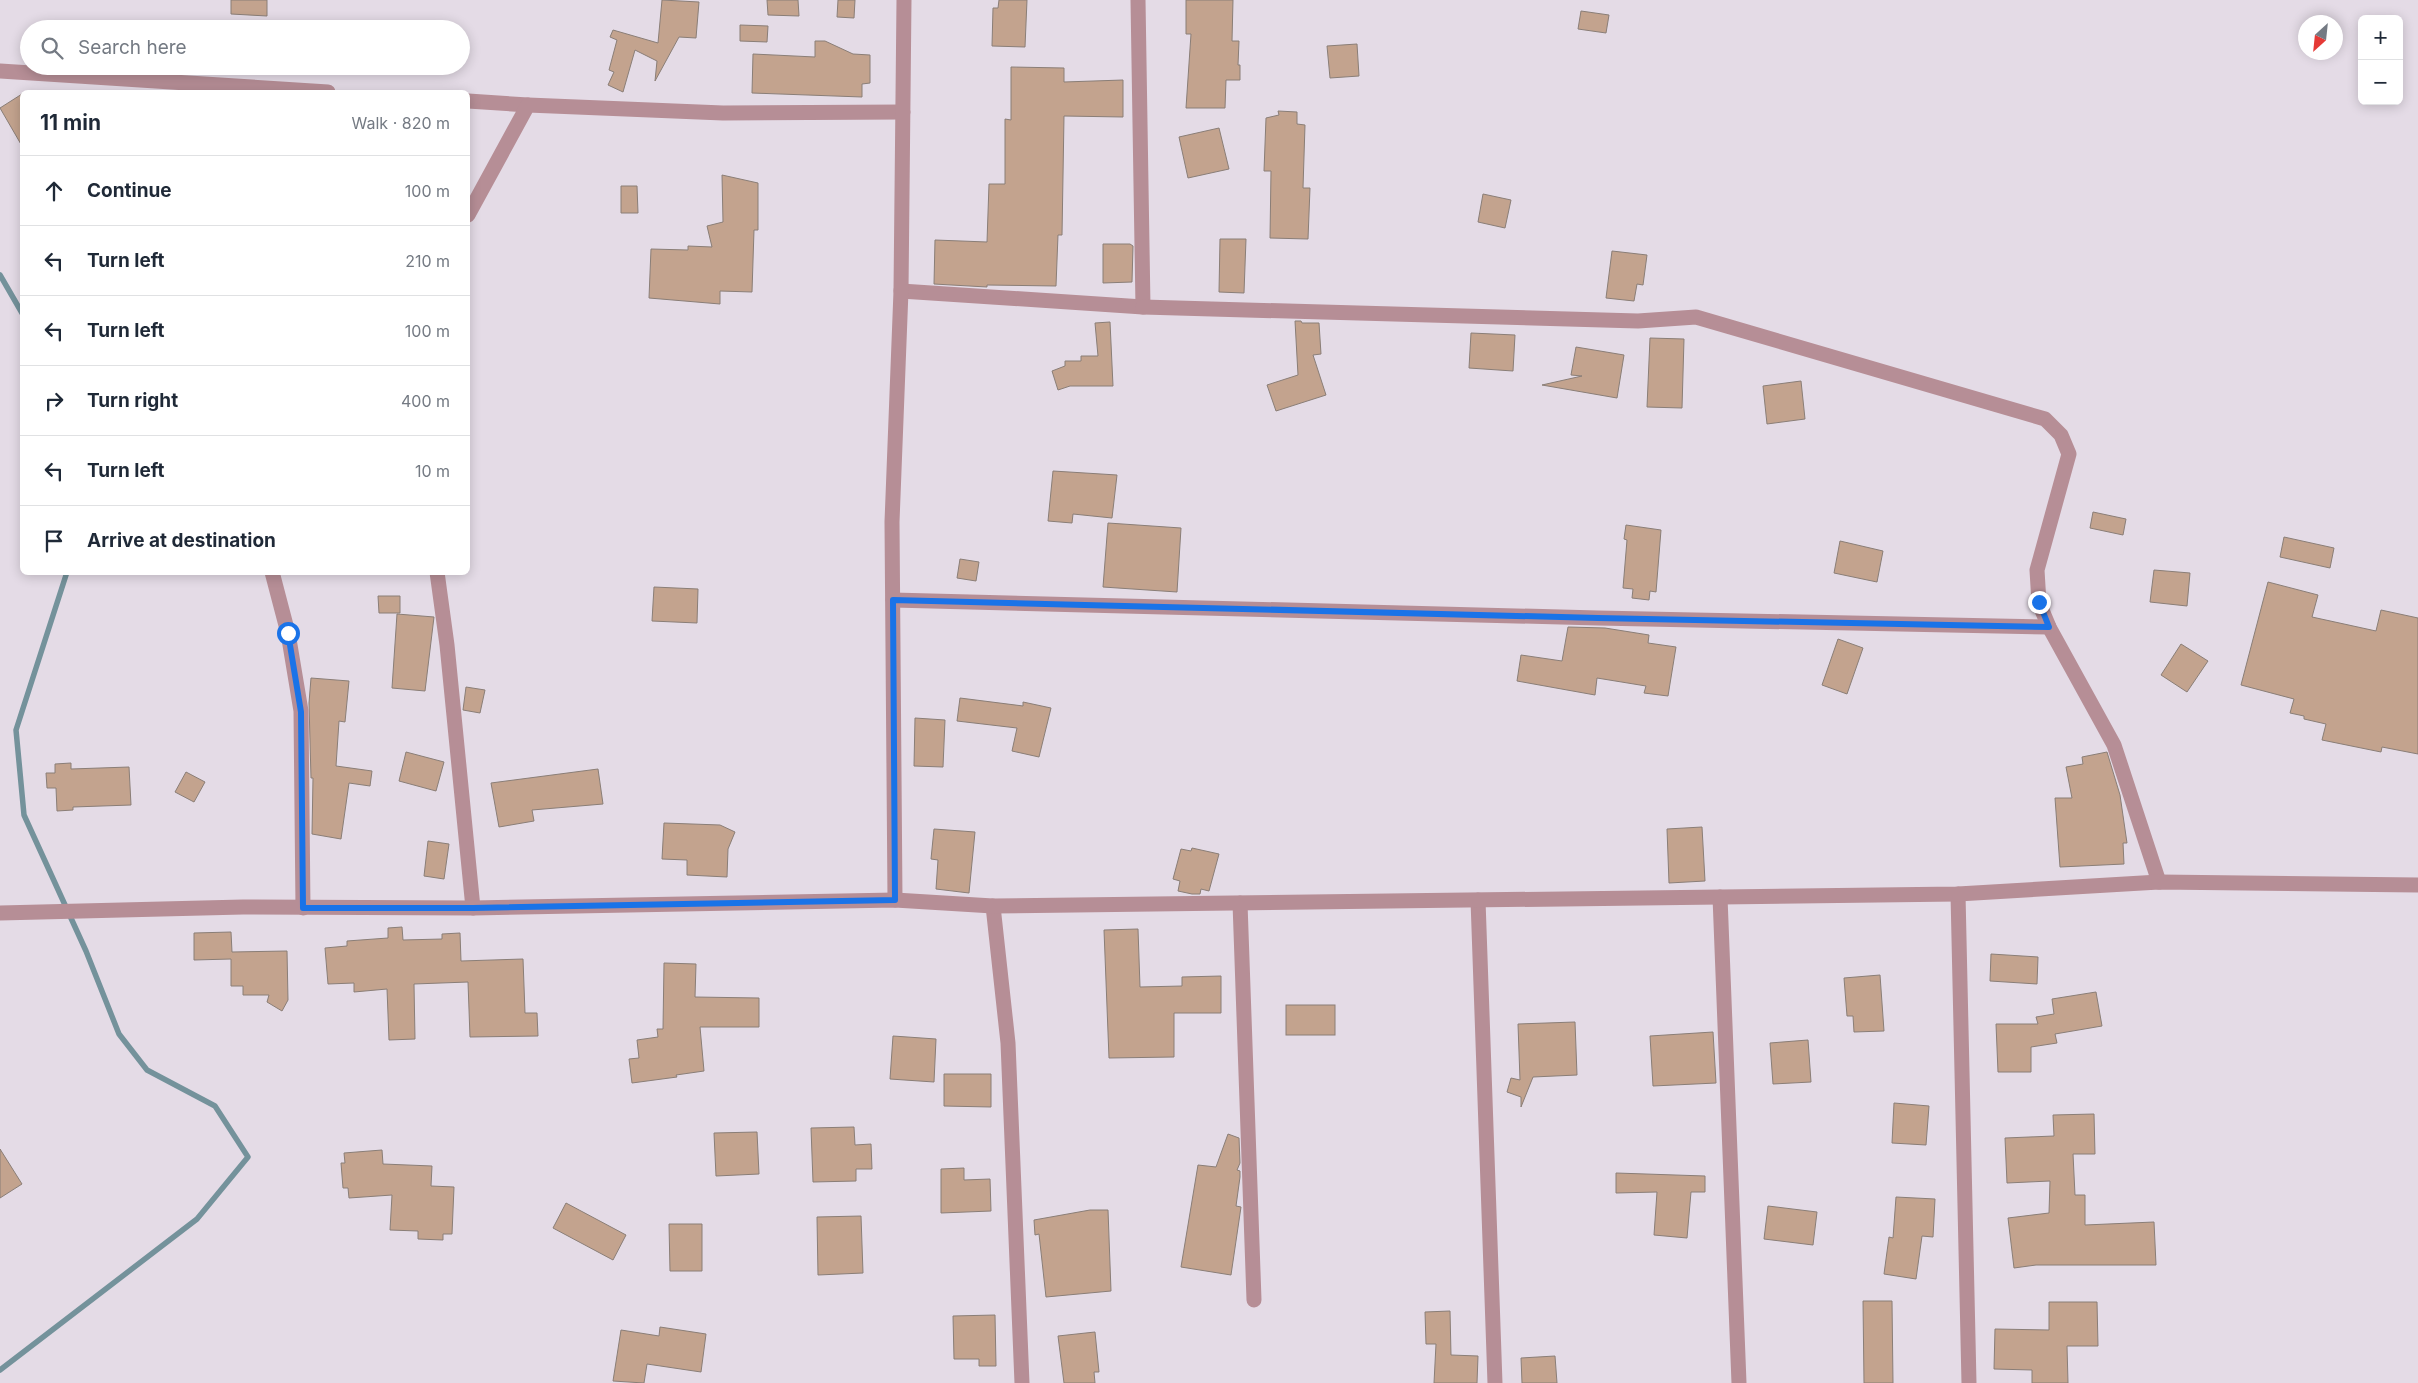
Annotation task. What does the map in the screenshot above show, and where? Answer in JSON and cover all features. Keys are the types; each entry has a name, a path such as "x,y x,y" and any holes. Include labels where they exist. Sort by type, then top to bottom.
{"street":[{"path":"895,900 892,522 901,291 904,0"},
{"path":"1138,0 1143,307"},
{"path":"0,71 20,72"},
{"path":"62,75 297,90"},
{"path":"470,102 724,113 903,112"},
{"path":"470,211 528,105"},
{"path":"901,291 1143,307 1638,322 1696,317 2045,419 2061,435 2069,454 2037,570 2039,602 2049,627 2114,745 2159,882"},
{"path":"273,575 288,633 301,712 303,908"},
{"path":"437,575 447,645 473,908"},
{"path":"893,600 2049,627"},
{"path":"0,913 303,908 473,908 895,900 993,906 1958,894 2159,882 2418,885"},
{"path":"1958,894 1969,1383"},
{"path":"1720,897 1739,1383"},
{"path":"1478,900 1495,1383"},
{"path":"1240,903 1254,1300"},
{"path":"993,906 1008,1043 1022,1383"}],"building":[{"path":"231,0 267,0 267,16 231,14"},
{"path":"662,0 699,2 696,38 679,37 655,81 657,61 635,50 623,92 608,85 614,72 609,70 617,40 610,37 613,30 658,43"},
{"path":"767,0 798,0 799,16 768,15"},
{"path":"838,0 855,0 854,18 837,17"},
{"path":"999,0 1027,0 1025,47 992,46 993,8 998,8"},
{"path":"1186,0 1233,0 1232,41 1239,41 1238,65 1240,65 1240,80 1226,80 1225,108 1186,108 1191,34 1186,34"},
{"path":"1581,11 1609,15 1606,33 1578,29"},
{"path":"740,25 768,26 767,42 740,41"},
{"path":"815,41 825,41 853,54 870,55 870,83 862,84 862,97 752,93 753,54 815,57"},
{"path":"1357,44 1359,76 1330,78 1327,46"},
{"path":"1011,67 1064,68 1064,82 1123,80 1123,117 1064,116 1062,235 1058,235 1056,286 987,285 987,287 934,284 935,240 987,242 989,184 1005,184 1005,119 1011,120"},
{"path":"20,95 20,143 0,108"},
{"path":"1278,111 1297,112 1297,124 1305,125 1303,188 1310,188 1308,239 1270,238 1271,171 1264,171 1266,118 1279,115"},
{"path":"1219,128 1229,169 1188,178 1179,137"},
{"path":"722,175 758,183 758,230 754,230 752,292 720,291 720,304 649,298 651,249 688,250 688,246 712,247 707,226 723,222"},
{"path":"621,186 637,186 638,213 621,213"},
{"path":"1483,194 1511,200 1505,228 1478,222"},
{"path":"1220,239 1246,239 1244,293 1219,292"},
{"path":"1103,244 1130,244 1133,246 1132,282 1103,283"},
{"path":"1612,251 1647,255 1643,285 1637,284 1634,301 1606,298"},
{"path":"1295,321 1319,323 1321,354 1313,355 1326,395 1276,411 1267,385 1298,375"},
{"path":"1110,322 1113,386 1070,386 1058,390 1052,371 1065,366 1065,361 1081,361 1081,356 1098,356 1095,323"},
{"path":"1471,333 1515,335 1513,371 1469,368"},
{"path":"1650,338 1684,339 1682,408 1647,407"},
{"path":"1576,347 1624,355 1617,398 1542,385 1582,376 1571,375"},
{"path":"1801,381 1805,419 1767,424 1763,386"},
{"path":"1053,471 1117,475 1112,518 1073,514 1072,523 1048,521"},
{"path":"2093,512 2126,519 2123,535 2090,528"},
{"path":"1108,523 1181,528 1177,592 1103,587"},
{"path":"1626,525 1661,530 1656,592 1650,591 1649,600 1632,598 1633,589 1623,588 1627,540 1624,539"},
{"path":"2284,537 2334,548 2330,568 2280,557"},
{"path":"1840,541 1883,551 1877,582 1834,573"},
{"path":"960,559 979,562 976,581 957,578"},
{"path":"2154,570 2190,573 2187,606 2150,602"},
{"path":"2268,582 2318,595 2312,617 2376,631 2381,610 2418,618 2418,754 2382,747 2381,752 2322,740 2326,724 2304,719 2304,716 2290,713 2294,699 2241,685"},
{"path":"654,587 698,589 697,623 652,621"},
{"path":"378,596 400,596 400,613 379,613"},
{"path":"397,614 434,617 425,691 392,688"},
{"path":"1568,627 1605,628 1649,635 1648,643 1676,647 1668,696 1644,693 1646,686 1597,678 1595,695 1517,681 1521,655 1562,661"},
{"path":"1838,639 1863,648 1847,694 1822,685"},
{"path":"2181,644 2208,661 2187,692 2161,675"},
{"path":"311,678 349,681 345,722 339,721 336,766 372,771 370,786 349,783 341,839 312,834 313,778 311,778 309,703"},
{"path":"466,687 485,690 480,713 463,710"},
{"path":"960,698 1023,706 1023,702 1051,708 1039,757 1012,751 1017,728 957,721"},
{"path":"915,718 945,720 943,767 914,766"},
{"path":"406,752 444,762 436,791 399,781"},
{"path":"2107,752 2120,795 2127,843 2123,843 2124,864 2060,867 2055,798 2072,798 2066,767 2083,764 2082,757"},
{"path":"71,763 71,769 129,767 131,805 73,807 73,810 57,811 56,788 47,788 46,773 55,773 55,764"},
{"path":"598,769 603,804 532,810 534,821 499,827 491,783"},
{"path":"186,772 205,782 194,802 175,792"},
{"path":"664,823 720,825 735,832 728,849 727,877 687,875 687,860 662,859"},
{"path":"1702,827 1705,881 1669,883 1667,829"},
{"path":"934,829 975,832 969,893 936,889 938,860 931,859"},
{"path":"428,841 449,844 444,879 424,876"},
{"path":"1192,848 1219,854 1209,891 1201,889 1200,894 1178,891 1180,881 1173,879 1181,849 1191,851"},
{"path":"402,927 403,940 442,939 442,934 460,933 461,961 523,959 525,1013 537,1013 538,1036 470,1037 468,982 414,984 415,1039 389,1040 387,989 354,992 354,983 328,984 325,948 347,946 347,941 388,938 388,928"},
{"path":"1138,929 1140,987 1182,986 1182,977 1221,976 1221,1013 1174,1013 1174,1057 1109,1058 1104,930"},
{"path":"231,932 232,952 287,951 288,1000 282,1011 267,1002 269,995 243,995 243,986 231,986 231,959 194,960 194,933"},
{"path":"1991,954 2038,957 2037,984 1990,981"},
{"path":"664,963 696,964 695,997 759,998 759,1027 700,1027 704,1071 632,1083 629,1059 639,1058 637,1040 658,1037 657,1029 663,1029"},
{"path":"1880,975 1884,1031 1854,1032 1853,1016 1847,1016 1844,978"},
{"path":"2096,992 2102,1026 2055,1034 2057,1043 2031,1047 2031,1072 1998,1072 1996,1024 2038,1024 2036,1017 2054,1014 2052,999"},
{"path":"1286,1005 1335,1005 1335,1035 1286,1035"},
{"path":"1575,1022 1577,1075 1533,1077 1521,1107 1521,1097 1507,1092 1511,1078 1520,1080 1518,1024"},
{"path":"1713,1032 1716,1083 1653,1086 1650,1036"},
{"path":"893,1036 936,1039 934,1082 890,1079"},
{"path":"1808,1040 1811,1082 1773,1084 1770,1043"},
{"path":"944,1074 991,1074 991,1107 944,1106"},
{"path":"1894,1103 1929,1106 1926,1145 1892,1143"},
{"path":"2094,1114 2095,1154 2073,1154 2075,1195 2085,1195 2085,1225 2154,1222 2156,1265 2036,1265 2014,1268 2008,1218 2049,1213 2050,1181 2007,1183 2005,1138 2054,1136 2053,1115"},
{"path":"854,1127 855,1145 871,1144 872,1169 856,1169 856,1181 813,1182 811,1128"},
{"path":"757,1132 759,1174 716,1176 714,1133"},
{"path":"1228,1134 1239,1138 1240,1163 1237,1170 1240,1171 1240,1177 1236,1206 1241,1207 1231,1275 1181,1267 1198,1165 1216,1167"},
{"path":"0,1149 22,1184 0,1198"},
{"path":"382,1150 383,1164 432,1166 431,1186 454,1187 452,1234 443,1234 443,1240 418,1239 418,1231 390,1230 392,1195 349,1198 348,1188 343,1188 341,1163 345,1163 344,1153"},
{"path":"964,1168 964,1180 990,1179 991,1211 941,1213 941,1169"},
{"path":"1616,1173 1705,1176 1705,1192 1691,1192 1687,1238 1654,1235 1657,1192 1616,1193"},
{"path":"1896,1197 1935,1199 1933,1237 1922,1236 1916,1279 1884,1274 1889,1237 1893,1238"},
{"path":"566,1203 626,1235 613,1260 553,1228"},
{"path":"1768,1206 1817,1212 1813,1245 1764,1239"},
{"path":"1090,1210 1108,1210 1111,1291 1046,1297 1039,1234 1035,1235 1034,1220"},
{"path":"861,1216 863,1273 818,1275 817,1217"},
{"path":"669,1224 702,1224 702,1271 670,1271"},
{"path":"1863,1301 1892,1301 1893,1383 1864,1383"},
{"path":"2049,1302 2097,1302 2098,1346 2067,1346 2068,1383 2032,1383 2032,1370 1994,1369 1995,1329 2049,1330"},
{"path":"1450,1311 1451,1355 1478,1356 1477,1383 1434,1383 1436,1344 1426,1344 1425,1312"},
{"path":"995,1315 996,1366 979,1366 979,1359 954,1359 953,1316"},
{"path":"660,1327 706,1334 701,1372 647,1364 644,1383 613,1381 621,1330 659,1336"},
{"path":"1095,1332 1099,1372 1094,1372 1095,1383 1064,1383 1058,1336"},
{"path":"1555,1356 1557,1383 1522,1383 1521,1358"}],"waterway":[{"path":"0,275 20,310"},
{"path":"0,1370 197,1219 248,1157 215,1106 147,1070 119,1034 86,951 24,815 16,730 66,575"}],"route":[{"path":"288,633 301,712 303,908 473,908 895,900 893,600 1598,618 2049,627 2039,602"}]}
